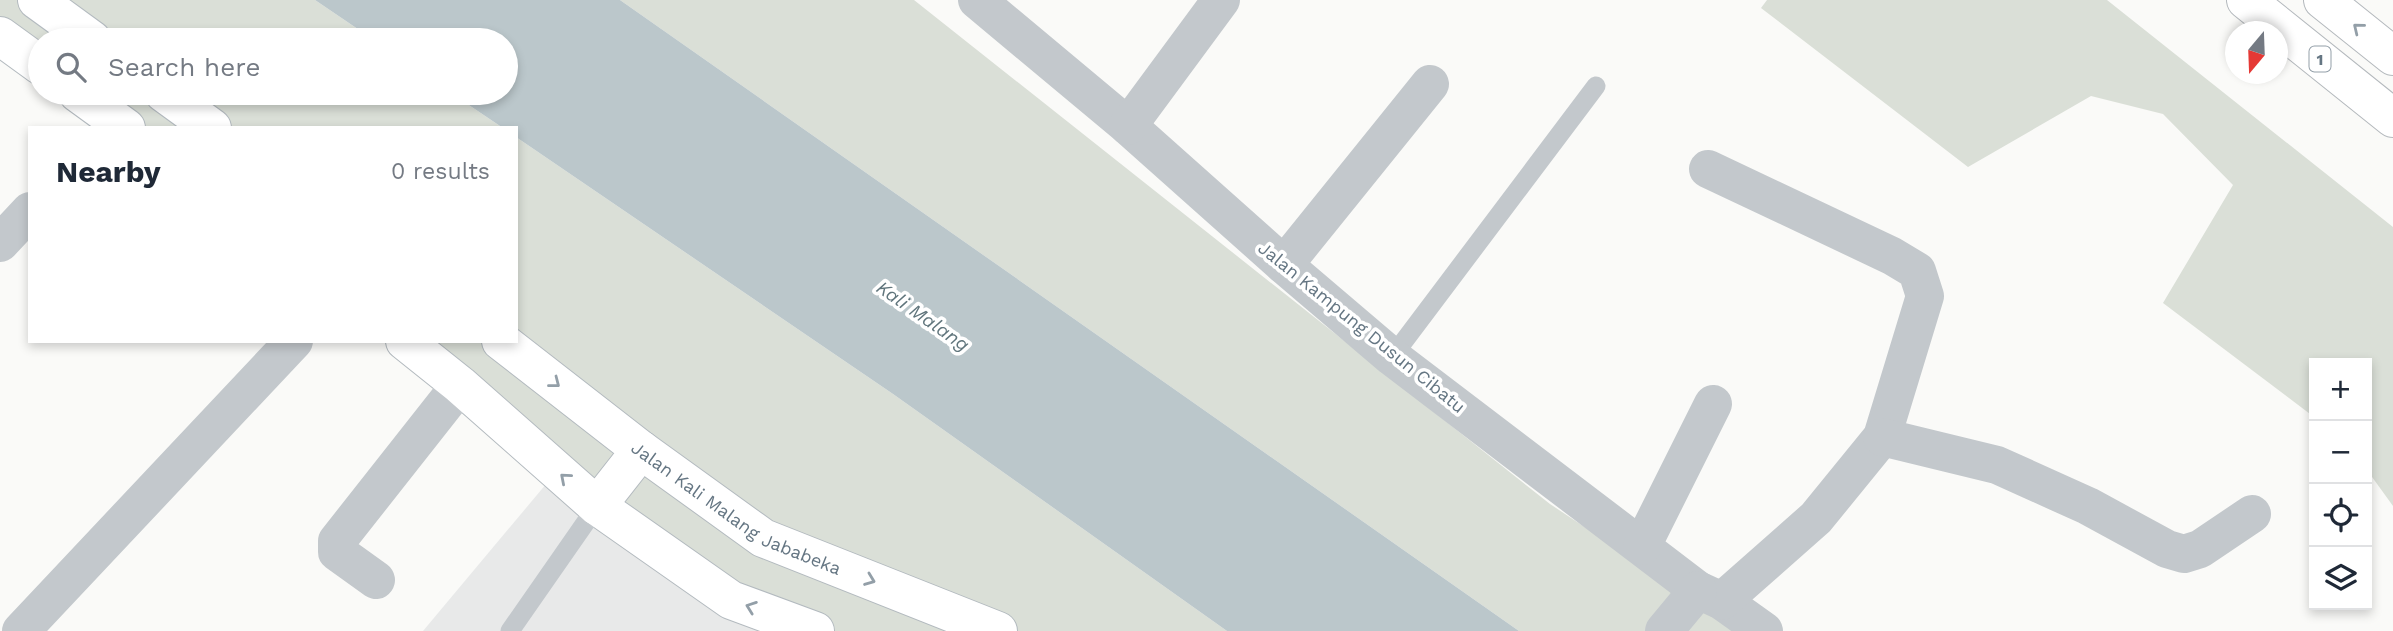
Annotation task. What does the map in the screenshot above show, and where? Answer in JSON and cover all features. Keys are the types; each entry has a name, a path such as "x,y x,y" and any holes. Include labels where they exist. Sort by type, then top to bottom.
{"main road":[{"path":"37,0 76,28"},
{"name":"1","path":"2246,0 2393,118"},
{"path":"2323,0 2393,56"},
{"path":"0,36 28,56"},
{"path":"92,105 116,125"},
{"path":"180,105 209,126"},
{"path":"408,343 460,385 597,506 731,600 815,631"},
{"name":"Jalan Kali Malang Jababeka","path":"504,343 641,450 764,538 998,631"},
{"path":"597,506 641,450"}],"street":[{"name":"Jalan Kampung Dusun Cibatu","path":"977,0 1128,126 1392,357 1642,546 1764,631"},
{"path":"1128,126 1221,0"},
{"path":"1284,265 1430,84"},
{"path":"1664,631 1816,518 1882,437 1925,296 1917,271 1892,256 1708,169"},
{"path":"0,243 28,213"},
{"path":"21,631 292,343"},
{"path":"376,580 337,552 337,541 460,385"},
{"path":"1642,546 1713,404"},
{"path":"1882,437 1997,465 2088,506 2167,549 2184,554 2200,549 2252,514"}],"lane":[{"path":"1392,357 1596,86"},
{"path":"510,631 597,506"}],"shaded area":[{"path":"0,0 315,0 356,28 28,28 28,56 0,36"},
{"path":"620,0 914,0 1550,504 1741,631 1519,631"},
{"path":"1767,0 2107,0 2393,227 2393,506 2372,477 2372,358 2309,358 2309,413 2163,303 2233,185 2163,114 2091,96 1968,167 1761,8"},
{"path":"94,105 469,105 500,126 123,126"},
{"path":"518,138 893,394 1227,631 809,631 731,600 408,343 518,343"},
{"path":"557,471 809,631 423,631"}],"water":[{"name":"Kali Malang","path":"315,0 620,0 1519,631 1227,631 893,394 518,138 518,126 500,126 469,105 518,105 518,28 356,28"}]}
